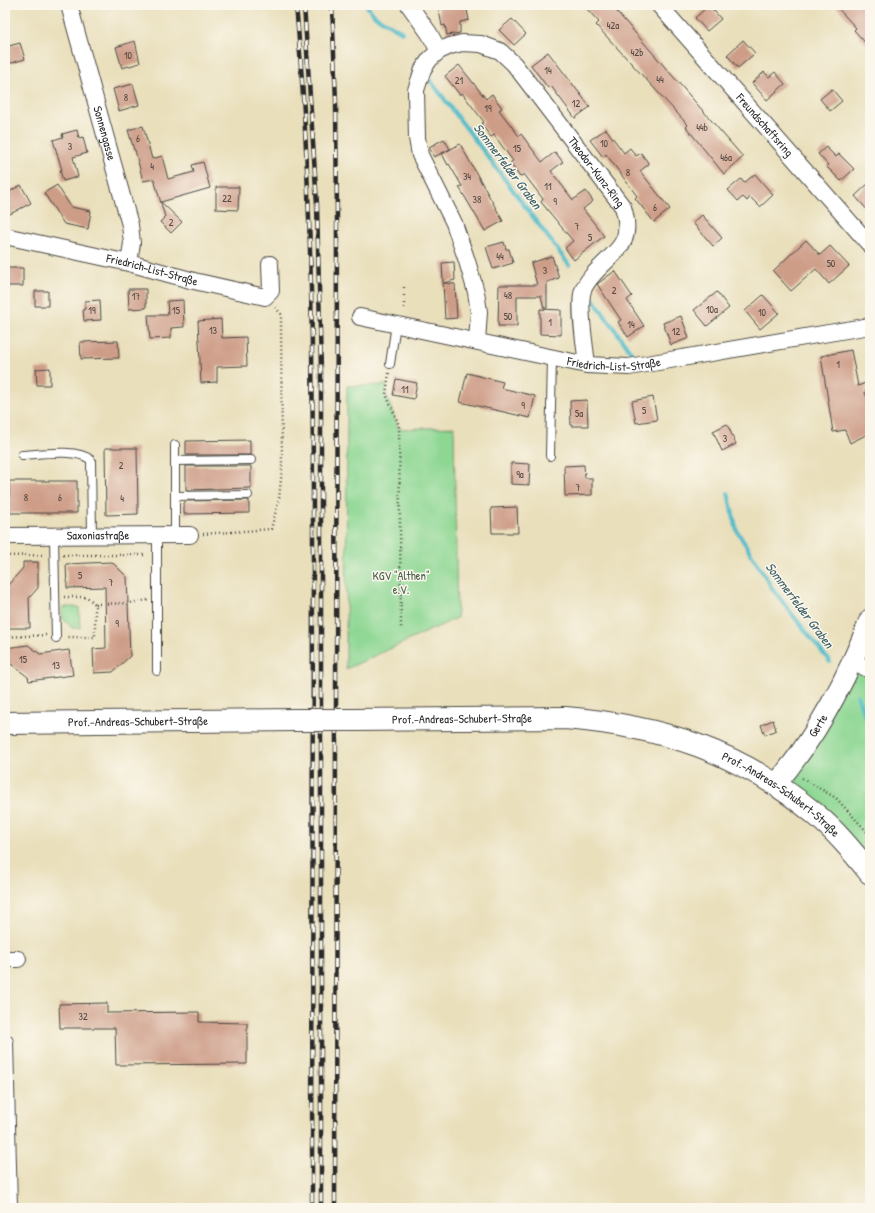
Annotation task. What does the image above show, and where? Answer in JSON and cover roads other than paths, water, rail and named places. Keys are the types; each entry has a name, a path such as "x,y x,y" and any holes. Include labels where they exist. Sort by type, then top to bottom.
{"main road":[{"name":"Prof.-Andreas-Schubert-Straße","path":"5,723 565,718 598,721 678,738 729,757 776,784 815,814 848,847 870,873"}],"street":[{"name":"Sonnengasse","path":"68,5 130,225 132,242 129,263"},
{"path":"409,5 429,33 439,51"},
{"name":"Freundschaftsring","path":"659,5 870,245"},
{"name":"Theodor-Kunz-Ring","path":"476,341 479,312 474,286 454,223 424,167 417,138 416,90 423,69 439,51 462,43 481,44 500,51 514,64 623,207 627,227 626,237 616,252 600,266 587,281 582,294 587,364"},
{"name":"Friedrich-List-Straße","path":"5,236 129,263 194,281 265,297 271,291 270,264"},
{"name":"Friedrich-List-Straße","path":"360,317 587,364 630,367 870,326"},
{"name":"Saxoniastraße","path":"5,536 182,535"},
{"name":"Gerte","path":"776,784 789,769 824,715 862,666 870,619"},
{"path":"5,1042 9,1208"}],"lane":[{"path":"390,364 400,325"},
{"path":"550,456 552,357"},
{"path":"175,445 175,496 182,535"},
{"path":"22,455 75,453 86,456 91,460 92,536"},
{"path":"175,461 251,460"},
{"path":"175,496 248,495"},
{"path":"157,535 158,671"},
{"path":"54,536 56,637"}],"waterway":[{"name":"Sommerfelder Graben","path":"366,5 375,16 402,32"},
{"name":"Sommerfelder Graben","path":"430,80 569,265"},
{"name":"Sommerfelder Graben","path":"593,299 636,359"},
{"name":"Sommerfelder Graben","path":"728,493 737,531 774,591 830,662"},
{"name":"Sommerfelder Graben","path":"857,695 870,729"}],"railway":[{"path":"296,5 305,136 312,333 312,1208"},
{"path":"304,5 317,204 321,370 321,1208"},
{"path":"332,5 336,101 337,221 335,1208"}],"park label":[{"name":"KGV \"Althen\" e.V.","path":"401,583"}]}
